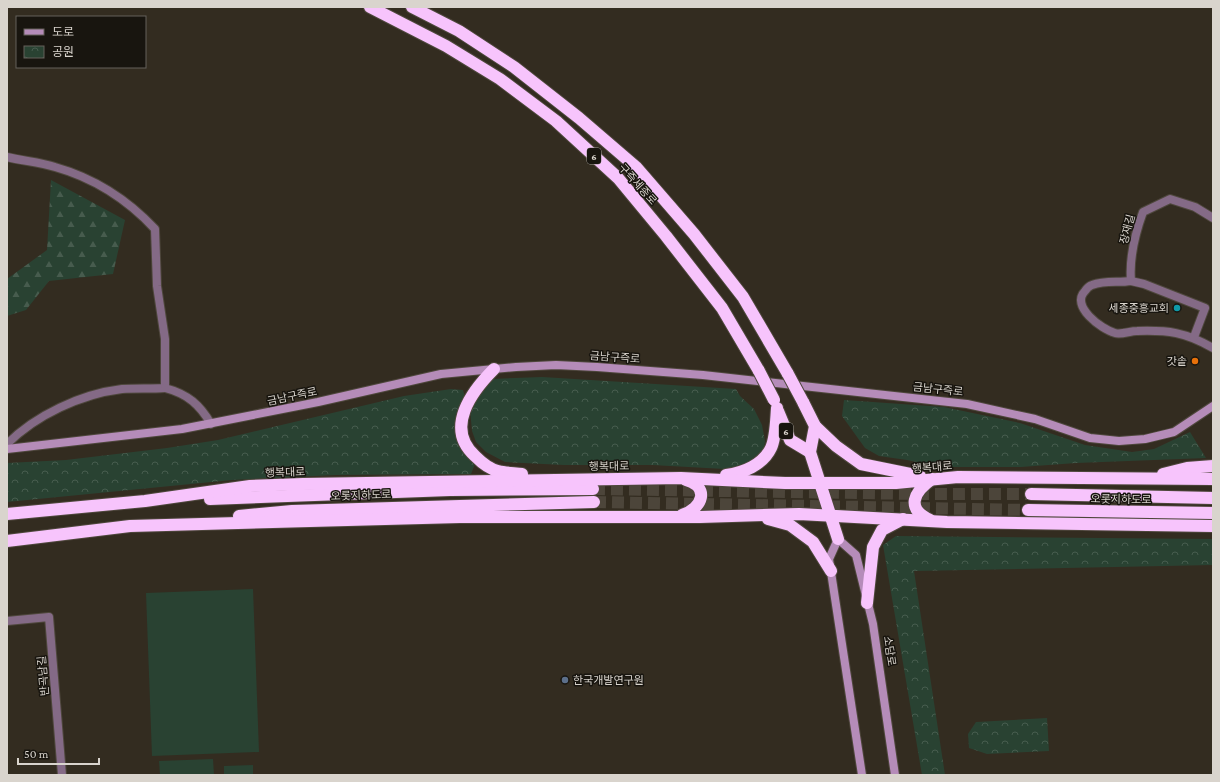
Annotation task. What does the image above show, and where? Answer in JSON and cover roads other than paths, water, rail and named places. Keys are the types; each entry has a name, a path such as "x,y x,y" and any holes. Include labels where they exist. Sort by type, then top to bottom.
{"highway":[{"name":"구즉세종로","path":"370,7 446,46 500,79 562,126 618,178 666,236 722,308 759,371 790,440 810,452"},
{"name":"구즉세종로","path":"412,7 459,31 514,67 636,167 694,234 743,297 788,374 815,426 836,446 861,464 933,478"},
{"path":"494,369 475,390 463,413 462,431 465,442 471,453 483,464 497,471 571,480"},
{"path":"680,478 738,474 756,466 771,448 775,404"},
{"path":"815,426 810,452 821,482 838,539"},
{"path":"1147,479 1187,468 1213,466"},
{"path":"678,516 696,509 701,496 699,488 694,482 680,478"},
{"name":"행복대로","path":"7,514 145,501 250,486 680,478 785,483 896,483 933,478 1213,479"},
{"path":"933,478 922,486 914,503 915,510 920,515 938,522"},
{"name":"오롯지하도로","path":"145,501 450,490 594,489"},
{"name":"오롯지하도로","path":"1031,494 1213,498"},
{"name":"오롯지하도로","path":"130,526 292,511 594,502"},
{"name":"오롯지하도로","path":"1028,510 1213,513"},
{"path":"7,541 130,526 460,517 757,516 799,514 938,522 1213,526"},
{"path":"757,516 790,525 813,542 831,571"},
{"path":"867,603 873,547 882,530 903,519"}],"main road":[{"name":"금남구즉로","path":"7,449 182,429 211,424 441,374 556,365 597,366 828,388 959,403 1018,414 1090,438 1119,441 1145,440 1174,432 1213,406"},
{"path":"838,539 829,559 862,775"},
{"name":"소담로","path":"838,539 856,555 873,624 895,775"}],"street":[{"path":"7,158 54,166 83,176 128,202 155,229 157,286 166,339 166,388"},
{"name":"장재길","path":"1131,281 1130,263 1138,224 1143,212 1170,199 1194,208 1213,218"},
{"path":"1194,337 1205,308 1144,284 1131,281 1105,281 1090,285 1081,295 1080,303 1083,310 1094,320 1116,334 1157,330 1180,333 1194,337 1213,348"},
{"path":"7,444 19,432 65,405 122,390 166,388 175,391 202,408 211,424"},
{"name":"반곡남길","path":"7,621 49,617 62,775"}],"tunnel":[{"path":"593,489 921,494 1031,494"},
{"path":"594,502 1028,510"}],"place":[{"name":"세종중흥교회","path":"1177,308"},
{"name":"갓솥","path":"1195,361"},
{"name":"한국개발연구원","path":"565,680"}]}
